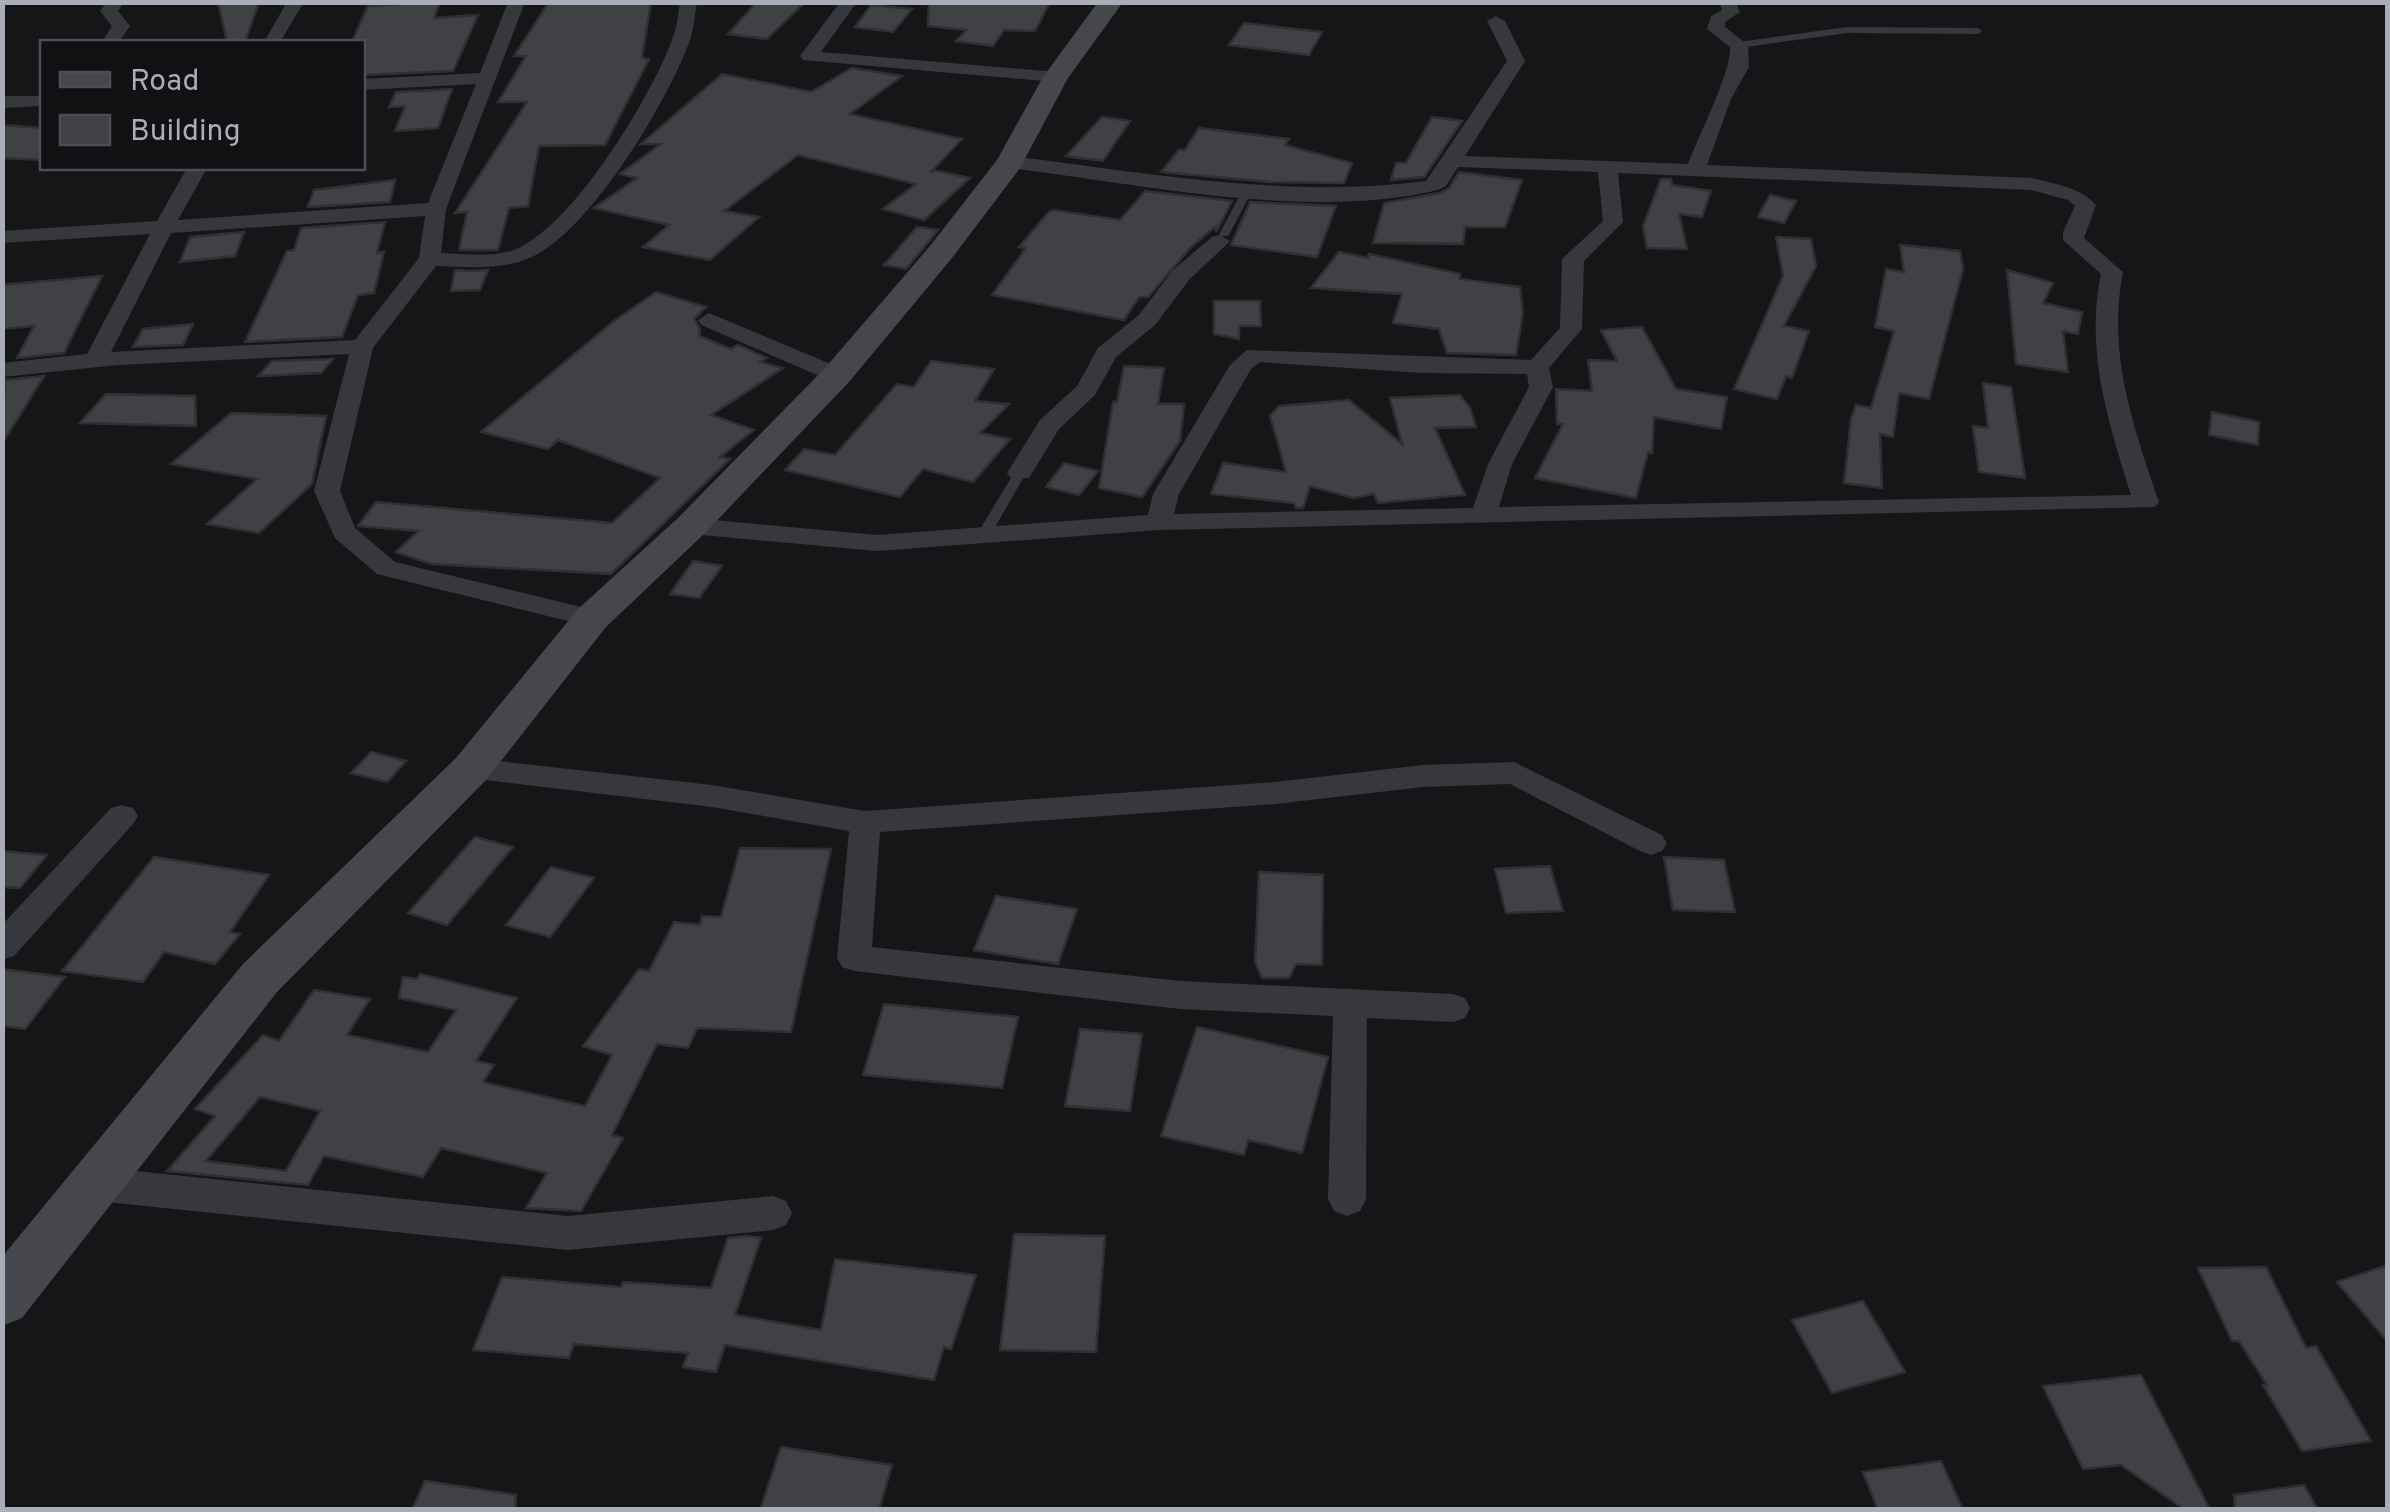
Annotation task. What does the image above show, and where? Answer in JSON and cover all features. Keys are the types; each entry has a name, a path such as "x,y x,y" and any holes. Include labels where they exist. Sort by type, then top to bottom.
{"street":[{"path":"112,40 121,26 110,11 116,2"},
{"path":"273,40 296,2"},
{"path":"517,2 436,209 430,259 362,347 326,491 344,532 386,568 592,618"},
{"path":"430,259 476,260 520,255 549,240 574,215 656,90 682,39 689,2"},
{"path":"849,2 810,56 1056,77"},
{"path":"2,1300 260,978 470,770 592,618 691,526 837,375 941,252 1010,162 1056,77 1111,2"},
{"path":"1695,170 1722,98 1740,67 1739,45 1716,28 1717,20 1731,12 1726,2"},
{"path":"1010,162 1248,189 1345,194 1420,188 1439,182 1516,61 1496,21"},
{"path":"365,85 487,78"},
{"path":"2,102 40,101"},
{"path":"691,526 877,543 1160,522 2146,502 2113,396 2104,313 2112,272 2074,240 2073,232 2086,205 2075,196 2032,184 1452,161"},
{"path":"1160,522 1166,494 1242,364 1255,355 1423,366 1536,367 1570,330 1573,259 1613,222 1608,169"},
{"path":"94,361 196,170"},
{"path":"2,237 436,209"},
{"path":"1020,472 1049,425 1087,390 1106,353 1147,320 1181,275 1222,238"},
{"path":"709,320 837,375"},
{"path":"2,370 94,361 362,347"},
{"path":"1484,514 1500,464 1541,387 1536,367"},
{"path":"470,770 712,796 865,822 1274,792 1422,776 1514,773 1651,844"},
{"path":"2,948 122,816"},
{"path":"865,822 854,958 1180,995 1453,1008"},
{"path":"1347,1199 1350,1003"},
{"path":"96,1184 568,1233 773,1213"}],"lane":[{"path":"1739,45 1847,30 1978,32"},
{"path":"1222,238 1248,189"},
{"path":"983,536 1020,472"}],"building":[{"path":"218,2 259,2 246,40 227,40"},
{"path":"440,2 434,18 478,15 453,71 365,75 365,40 353,40 368,6"},
{"path":"549,2 651,2 642,58 649,59 605,145 539,146 528,206 509,208 498,250 459,250 467,212 455,213 527,102 498,102 526,56 514,56"},
{"path":"757,2 805,2 767,39 728,34"},
{"path":"929,2 1050,2 1035,31 1004,30 993,46 956,41 966,30 928,26"},
{"path":"871,5 912,9 893,32 855,27"},
{"path":"1244,23 1322,32 1309,55 1229,45"},
{"path":"852,68 902,76 850,114 962,139 930,173 933,170 970,178 924,220 883,209 916,184 798,155 724,211 759,217 710,260 643,247 669,225 594,208 637,178 620,174 661,144 641,144 722,74 811,92"},
{"path":"452,89 438,128 395,131 405,106 389,107 396,92"},
{"path":"1102,117 1130,121 1103,161 1066,156"},
{"path":"1432,117 1462,121 1424,177 1391,180 1396,163 1406,163"},
{"path":"2,125 40,128 40,160 2,158"},
{"path":"1199,128 1289,139 1285,145 1352,163 1344,183 1270,182 1161,172 1179,150 1185,150"},
{"path":"1459,172 1522,180 1505,227 1465,227 1463,244 1373,243 1384,203 1440,193 1449,188"},
{"path":"1661,179 1671,179 1672,185 1711,191 1702,217 1679,214 1687,249 1647,248 1643,226"},
{"path":"395,180 390,202 308,207 314,190"},
{"path":"1145,191 1232,201 1216,232 1216,226 1191,247 1148,297 1139,297 1124,320 992,295 1026,248 1019,247 1048,213 1053,210 1120,220"},
{"path":"1770,195 1796,201 1784,223 1758,217"},
{"path":"1250,202 1336,206 1317,257 1231,245"},
{"path":"385,222 377,253 384,252 374,293 358,295 342,337 245,342 287,251 294,250 301,228"},
{"path":"917,227 938,230 906,269 884,265"},
{"path":"244,232 235,256 180,262 190,237"},
{"path":"1776,237 1811,239 1816,266 1784,326 1809,331 1792,378 1786,376 1777,399 1734,389 1783,276"},
{"path":"1900,245 1960,251 1963,269 1929,399 1899,393 1893,437 1880,434 1882,488 1844,483 1851,419 1856,405 1871,408 1894,331 1875,327 1886,269 1904,272"},
{"path":"1339,252 1368,258 1369,254 1460,274 1460,279 1520,287 1523,313 1516,355 1447,353 1439,329 1393,323 1402,294 1311,288"},
{"path":"455,270 488,270 480,290 451,291"},
{"path":"2007,270 2053,283 2043,303 2082,312 2078,334 2063,331 2068,372 2016,364"},
{"path":"102,276 64,353 17,358 34,326 2,329 2,285"},
{"path":"656,292 706,307 694,319 699,336 731,349 738,345 767,358 760,362 783,368 711,415 754,430 720,457 730,459 611,574 431,564 396,552 418,531 358,526 376,502 612,523 660,478 558,440 548,449 481,432 614,321"},
{"path":"1214,301 1260,301 1261,326 1239,326 1239,339 1214,334"},
{"path":"193,324 183,345 133,347 143,329"},
{"path":"1642,327 1676,389 1727,397 1721,429 1654,417 1652,453 1648,452 1636,498 1535,478 1563,424 1557,424 1556,389 1592,391 1588,360 1617,361 1601,330"},
{"path":"333,359 321,373 258,376 272,361"},
{"path":"931,361 994,369 975,401 1009,404 980,433 1010,439 973,482 923,469 900,497 785,470 804,449 835,455 897,384 914,387"},
{"path":"1124,366 1164,368 1158,404 1184,404 1180,441 1142,497 1099,488 1113,402 1117,402"},
{"path":"44,376 2,444 5,380"},
{"path":"1983,383 2011,387 2025,478 1979,472 1973,426 1988,428"},
{"path":"106,394 195,396 196,426 80,423"},
{"path":"1460,395 1470,408 1476,427 1435,428 1465,495 1378,503 1374,494 1353,498 1310,486 1303,508 1296,508 1294,503 1211,494 1223,463 1286,472 1270,416 1279,406 1349,400 1402,444 1390,398"},
{"path":"2212,412 2259,422 2258,445 2209,435"},
{"path":"231,413 326,416 312,484 259,533 207,524 257,479 171,464"},
{"path":"1064,463 1098,471 1079,495 1046,487"},
{"path":"693,561 722,566 699,598 670,594"},
{"path":"371,752 406,761 387,782 351,773"},
{"path":"475,837 513,847 447,925 408,913"},
{"path":"740,848 831,849 791,1032 697,1028 688,1048 657,1044 612,1135 623,1138 581,1211 526,1208 547,1173 441,1148 423,1177 324,1156 308,1185 167,1171 215,1116 195,1109 263,1035 279,1041 314,990 370,999 347,1035 428,1052 456,1010 399,998 403,977 417,979 420,974 517,998 476,1061 494,1065 483,1082 585,1106 612,1055 583,1046 639,969 649,971 674,922 700,925 702,916 721,917","holes":["260,1097 320,1111 286,1171 206,1161"]},
{"path":"2,851 47,855 20,888 2,887"},
{"path":"154,857 269,875 230,932 240,934 215,964 164,952 143,982 62,971"},
{"path":"1664,857 1724,860 1735,912 1673,910"},
{"path":"1550,866 1563,911 1506,913 1495,869"},
{"path":"551,867 594,878 550,937 506,925"},
{"path":"1259,872 1323,875 1322,965 1296,964 1289,978 1262,978 1255,962"},
{"path":"996,896 1077,909 1058,964 974,950"},
{"path":"2,969 65,977 25,1029 2,1026"},
{"path":"884,1004 1018,1017 1002,1088 863,1075"},
{"path":"1197,1027 1328,1057 1302,1153 1248,1140 1244,1155 1161,1136"},
{"path":"1080,1029 1142,1034 1130,1111 1065,1106"},
{"path":"1014,1234 1105,1236 1096,1352 1000,1350"},
{"path":"728,1238 761,1238 735,1315 821,1330 835,1259 976,1275 951,1349 944,1347 934,1380 725,1345 716,1372 683,1367 688,1353 574,1344 569,1358 473,1350 502,1277 621,1287 623,1282 711,1288"},
{"path":"2388,1265 2388,1342 2337,1282"},
{"path":"2266,1267 2306,1348 2316,1346 2371,1441 2302,1451 2239,1341 2232,1341 2198,1268"},
{"path":"1863,1301 1905,1372 1832,1393 1792,1320"},
{"path":"2141,1375 2210,1510 2185,1510 2121,1465 2083,1469 2043,1386"},
{"path":"781,1447 892,1465 879,1510 760,1510"},
{"path":"1941,1461 1963,1510 1878,1510 1863,1472"},
{"path":"425,1481 516,1495 515,1510 412,1510"},
{"path":"2304,1485 2318,1510 2235,1510 2234,1495"}]}
